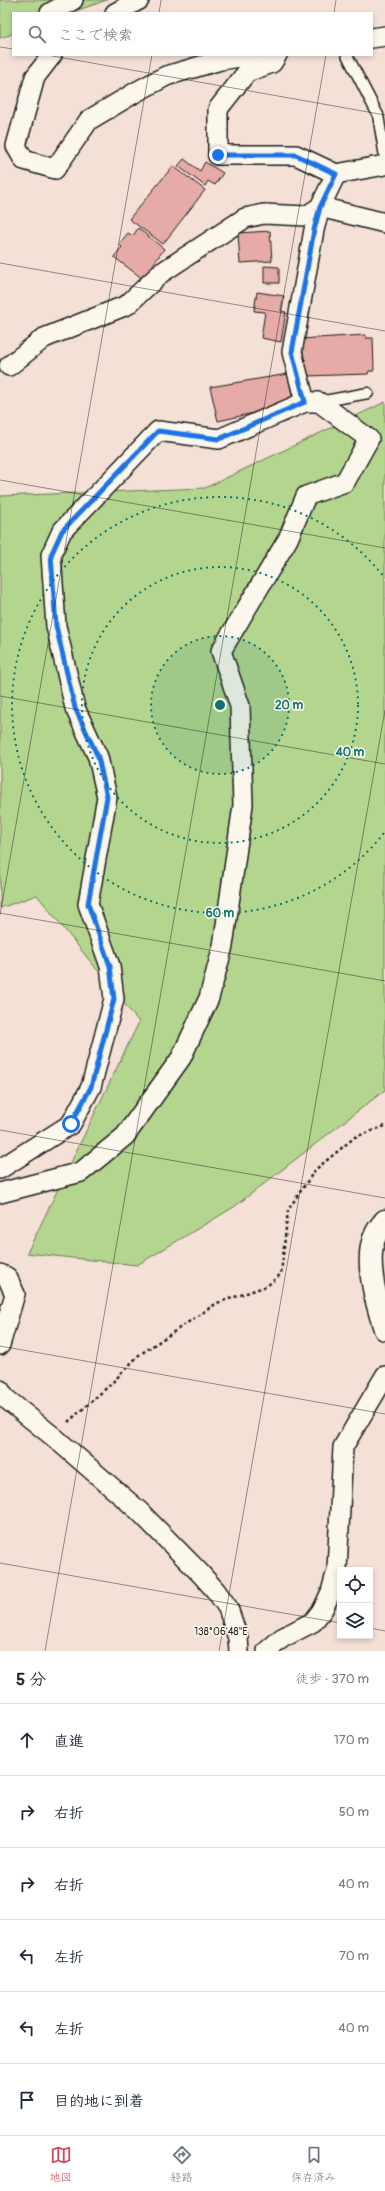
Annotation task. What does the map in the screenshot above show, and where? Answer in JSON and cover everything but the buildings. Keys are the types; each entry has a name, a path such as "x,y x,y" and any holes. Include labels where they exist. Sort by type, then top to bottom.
{"main road":[{"path":"385,1221 375,1235 370,1256 375,1300 385,1329"}],"street":[{"path":"52,12 73,0"},
{"path":"117,12 139,0"},
{"path":"373,38 385,36"},
{"path":"51,56 35,77 16,146 24,160 55,169 89,120 136,92 166,76 221,60 246,56"},
{"path":"276,56 272,63 247,72 218,109 218,155 296,155 336,174 385,165"},
{"path":"0,1193 81,1172 125,1136 181,1058 209,998 223,946 243,805 240,706 221,651 288,539 306,496 345,482 369,439 312,402 292,352 320,207 336,174"},
{"path":"9,366 44,338 127,305 161,274 245,218 264,214 306,216 320,207 385,224"},
{"path":"0,1169 71,1124 91,1087 114,999 110,966 88,904 107,797 98,757 75,708 56,626 51,555 62,531 158,431 219,439 312,402"},
{"path":"0,1274 7,1277 15,1294 0,1345"},
{"path":"267,1651 282,1638 313,1622 323,1609 331,1592 337,1570 343,1447 385,1376"},
{"path":"0,1390 11,1403 55,1438 139,1511 216,1591 228,1608 238,1638 239,1651"}],"lane":[{"path":"348,56 378,115 385,157"},
{"path":"312,402 368,393"}],"path":[{"path":"55,1438 67,1423 111,1384 138,1355 217,1303 267,1286 281,1274 288,1210 315,1170 355,1137 385,1126"}],"green space":[{"path":"0,0 107,0 73,12 12,12 12,34 0,38"},
{"path":"385,402 385,1090 234,1207 137,1265 27,1253 139,1022 37,895 0,908 0,496 205,488"}],"route":[{"path":"71,1124 91,1087 114,999 110,966 88,904 107,797 98,757 75,708 56,626 51,555 62,531 115,474 158,431 219,439 305,402 292,352 314,230 320,207 336,174 296,155 218,155"}]}
